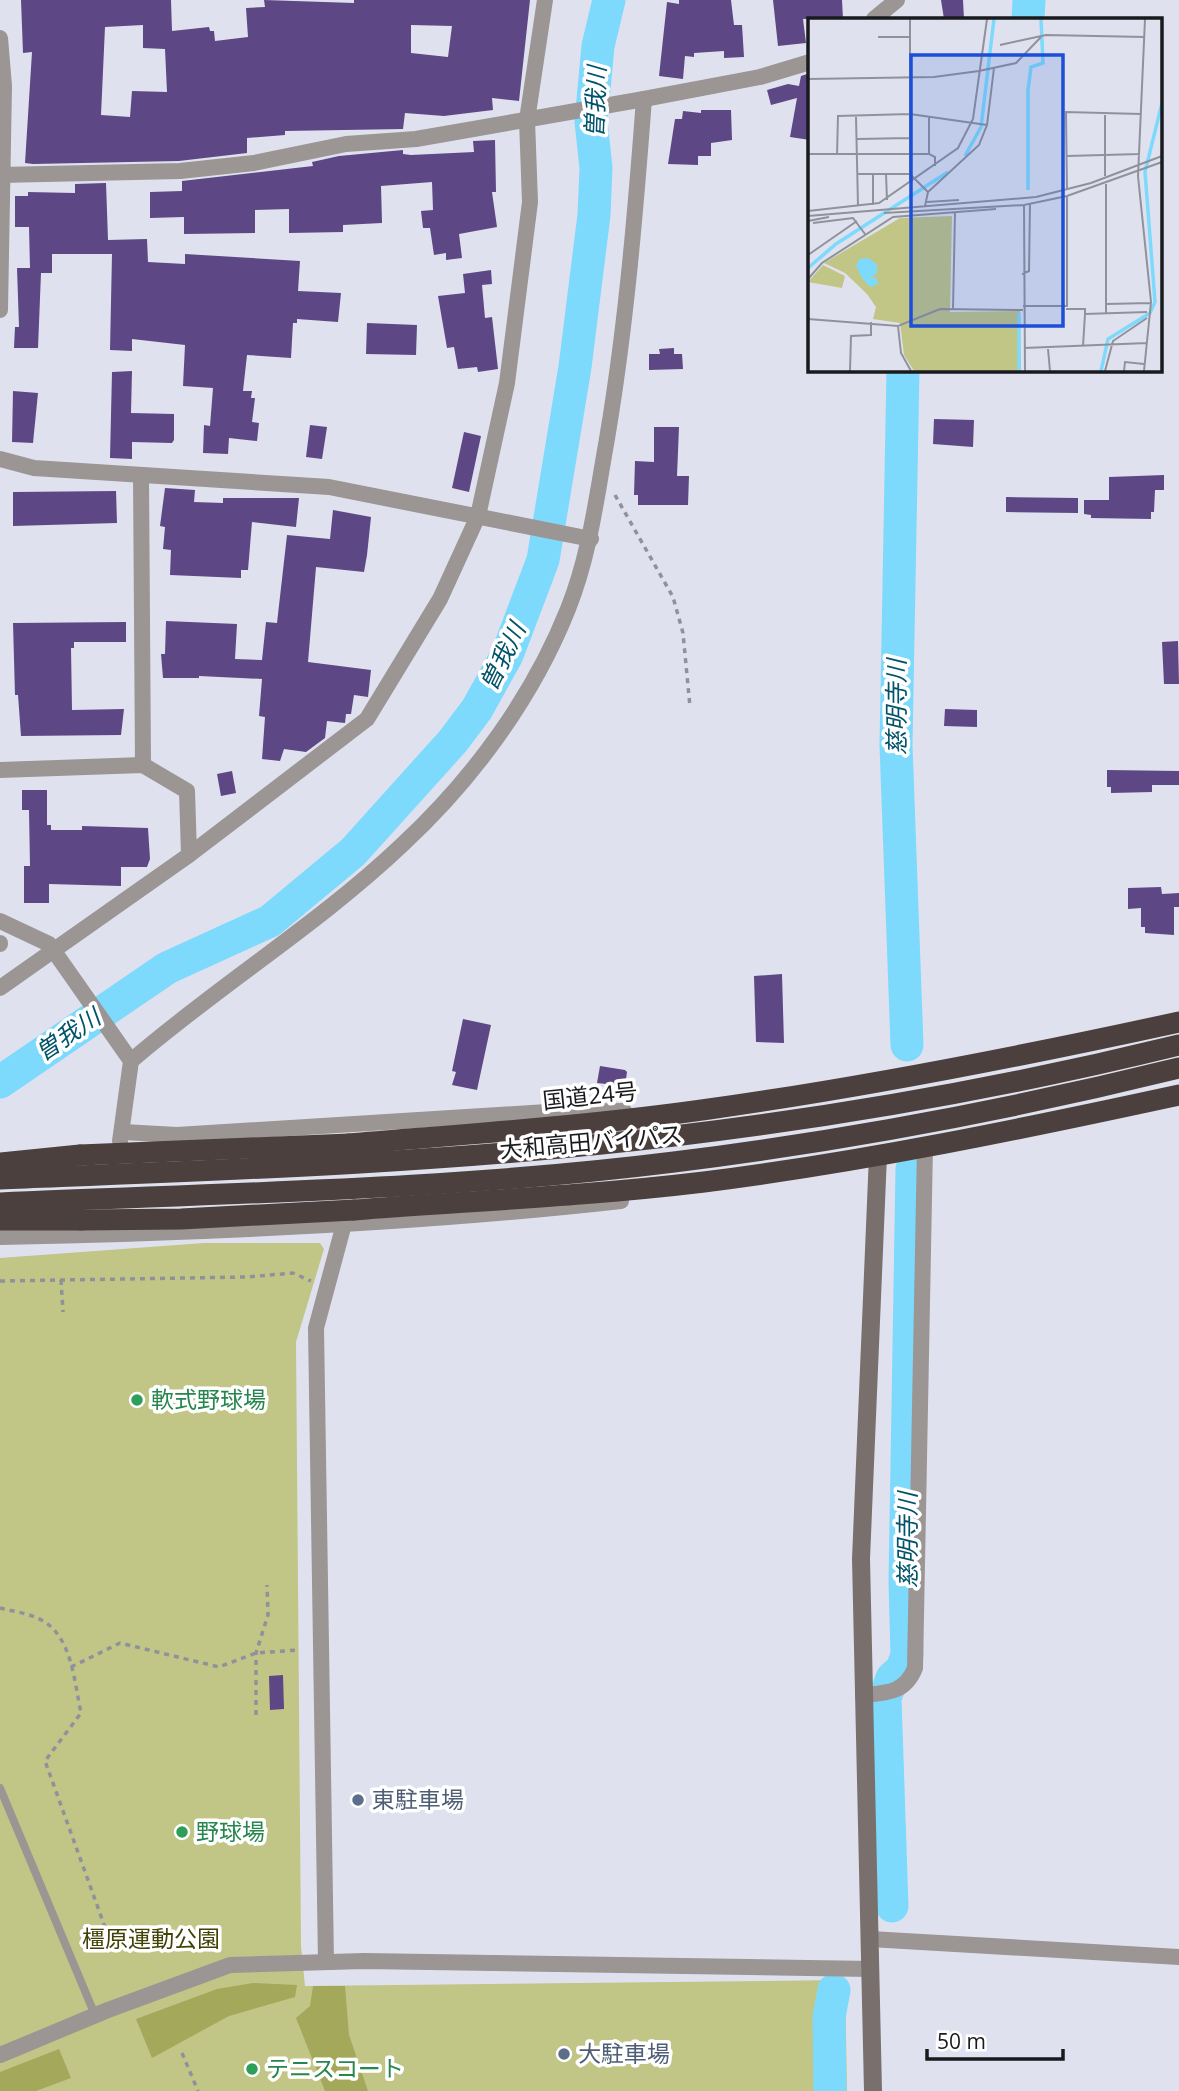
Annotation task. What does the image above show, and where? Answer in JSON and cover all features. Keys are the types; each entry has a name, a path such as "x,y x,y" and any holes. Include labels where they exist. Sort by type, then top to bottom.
{"highway":[{"name":"国道24号","path":"0,1163 80,1155 349,1144 549,1128 864,1086 1179,1022"},
{"name":"大和高田バイパス","path":"0,1180 370,1162 673,1136 966,1093 1179,1045"},
{"name":"大和高田バイパス","path":"0,1203 374,1186 673,1162 973,1114 1179,1068"},
{"path":"0,1220 349,1217 702,1182 878,1155 1179,1095"}],"street":[{"path":"0,988 59,956 367,719 440,599 478,516 517,326 530,202 527,120 545,0"},
{"path":"875,18 897,0"},
{"path":"0,38 4,86 0,310"},
{"path":"1,175 180,171 254,163 346,144 416,139 644,99 760,77 808,63"},
{"path":"129,1058 234,977 342,900 406,842 469,773 528,694 569,608 591,539 628,297 644,99"},
{"path":"0,459 34,468 329,487 478,516 495,523 591,539"},
{"path":"141,475 143,765"},
{"path":"0,770 143,765 187,791 189,855"},
{"path":"0,921 49,944 129,1058 123,1132 86,1235"},
{"path":"123,1132 177,1135 547,1112 707,1109"},
{"path":"879,1693 912,1677 916,1659 925,1146"},
{"path":"873,2091 870,1939 879,1693 862,1513 878,1155"},
{"path":"0,1237 86,1235 349,1217 316,1328 326,1962"},
{"path":"870,1939 1179,1957"},
{"path":"0,2055 94,2015 230,1965 326,1962 871,1969"}],"lane":[{"path":"0,1788 94,2015"}],"path":[{"path":"601,473 635,526 673,597 683,633 690,707"},
{"path":"0,1282 247,1277 293,1273 314,1282"},
{"path":"61,1280 63,1312"},
{"path":"256,1715 256,1653 268,1615 267,1585"},
{"path":"0,1608 39,1618 60,1634 71,1667 82,1713 45,1761 110,1941 83,1952"},
{"path":"71,1667 120,1643 219,1667 256,1653 298,1650"},
{"path":"182,2053 198,2091"}],"green space":[{"name":"橿原運動公園","path":"204,1243 320,1243 324,1249 296,1342 301,1946 305,1986 845,1980 847,2091 0,2091 0,1258"},
{"path":"253,1983 297,1985 295,1997 229,2016 152,2058 136,2019 217,1989"},
{"path":"313,1986 345,1986 349,2035 368,2091 325,2091 296,2018 310,2006"},
{"path":"59,2049 71,2078 36,2091 0,2091 0,2072"}],"building":[{"path":"21,0 171,0 172,31 209,27 210,31 214,31 215,41 248,37 246,8 265,7 264,0 354,3 354,0 530,0 519,101 492,98 493,110 444,116 405,113 403,129 285,131 285,135 247,138 247,153 179,161 25,163 32,52 23,53","holes":["143,25 143,48 165,49 167,92 132,91 130,117 101,115 105,27","411,25 452,26 448,57 411,53"]},
{"path":"679,0 731,0 734,25 742,25 744,57 724,58 724,51 694,53 694,57 685,56 683,79 659,76 667,2 679,4"},
{"path":"773,0 842,0 843,18 803,19 806,43 778,46"},
{"path":"941,0 963,0 964,18 944,18"},
{"path":"808,74 808,140 790,137 797,98 771,105 767,90 788,84 799,86 801,76"},
{"path":"701,110 731,110 732,140 711,143 711,156 698,156 698,165 668,164 675,119 682,119 683,111 701,113"},
{"path":"495,140 496,192 492,192 497,227 459,234 462,258 446,260 446,253 434,255 430,228 423,228 421,211 433,210 432,182 381,186 382,223 343,225 343,232 289,233 289,209 255,210 255,233 184,234 184,217 150,218 150,192 182,191 182,181 313,166 312,162 339,156 403,150 403,154 411,155 474,152 473,141"},
{"path":"106,183 108,240 147,239 148,262 185,264 185,254 300,261 298,291 341,293 338,322 297,319 297,323 293,323 291,358 247,355 243,391 252,391 251,398 255,398 252,422 259,423 257,441 229,438 228,454 203,453 204,425 210,426 213,388 183,386 185,345 132,339 132,351 110,350 112,254 52,254 52,273 41,273 38,348 14,348 15,327 19,327 17,268 30,268 29,227 15,227 15,196 28,196 28,192 75,193 75,184"},
{"path":"491,270 492,284 482,285 485,318 492,317 498,369 478,372 477,367 458,369 454,347 447,348 438,296 465,293 463,274"},
{"path":"367,323 417,325 416,355 366,354"},
{"path":"674,348 674,354 682,354 683,369 649,370 649,354 660,354 659,349"},
{"path":"132,371 131,413 174,414 174,440 172,443 132,442 132,459 110,458 112,372"},
{"path":"13,391 38,393 33,443 12,442"},
{"path":"934,419 974,420 973,447 933,444"},
{"path":"310,425 327,427 322,459 306,457"},
{"path":"654,427 679,427 677,476 689,476 688,505 638,505 638,495 634,495 635,461 654,462"},
{"path":"464,432 481,436 469,492 452,488"},
{"path":"1164,475 1164,490 1155,490 1151,519 1091,518 1091,515 1084,514 1084,500 1109,500 1109,477"},
{"path":"165,488 195,490 194,502 223,503 223,498 299,498 296,527 252,522 248,570 241,570 241,578 170,575 171,550 163,549 165,527 160,526"},
{"path":"116,491 117,523 13,526 13,492"},
{"path":"1006,497 1078,498 1078,513 1006,512"},
{"path":"333,510 371,517 367,555 364,572 316,567 308,662 371,670 368,697 354,695 351,714 346,714 345,723 327,721 325,738 306,752 284,749 280,761 262,759 265,717 259,716 262,679 199,676 163,678 161,654 165,654 166,621 237,624 235,659 262,660 266,622 277,623 287,535 330,539"},
{"path":"126,622 126,642 74,642 74,648 71,648 72,710 124,709 121,735 21,736 18,695 15,695 13,623"},
{"path":"1178,641 1179,684 1164,684 1162,642"},
{"path":"945,709 977,710 977,727 944,726"},
{"path":"1107,770 1179,771 1179,785 1152,785 1152,792 1111,793 1111,787 1107,787"},
{"path":"232,771 236,793 221,796 217,774"},
{"path":"22,790 47,790 47,825 51,825 51,830 82,830 82,826 148,828 150,859 147,867 121,867 121,886 49,884 49,903 24,903 24,866 30,866 29,810 22,810"},
{"path":"1161,887 1162,894 1179,893 1179,907 1174,907 1174,935 1145,933 1145,927 1141,927 1141,908 1128,909 1128,888"},
{"path":"782,974 784,1043 756,1042 754,976"},
{"path":"463,1019 491,1025 477,1090 452,1085 456,1072 452,1071"},
{"path":"600,1066 625,1070 625,1086 597,1083"},
{"path":"283,1675 284,1709 270,1710 269,1676"}],"waterway":[{"name":"曽我川","path":"0,1082 167,968 270,921 353,852 453,741 477,709 507,655 543,560 575,367 594,215 596,168 591,121 598,46 609,0"},
{"name":"慈明寺川","path":"1028,18 1029,0"},
{"name":"慈明寺川","path":"903,371 896,745 907,1045"},
{"name":"慈明寺川","path":"892,1906 885,1698 892,1678 902,1669 907,1655 905,1582 912,1169"},
{"name":"慈明寺川","path":"830,2091 829,2017 834,1990"}],"place":[{"name":"軟式野球場","path":"137,1400"},
{"name":"東駐車場","path":"358,1800"},
{"name":"野球場","path":"182,1832"},
{"name":"大駐車場","path":"564,2054"},
{"name":"テニスコート","path":"252,2069"}]}
